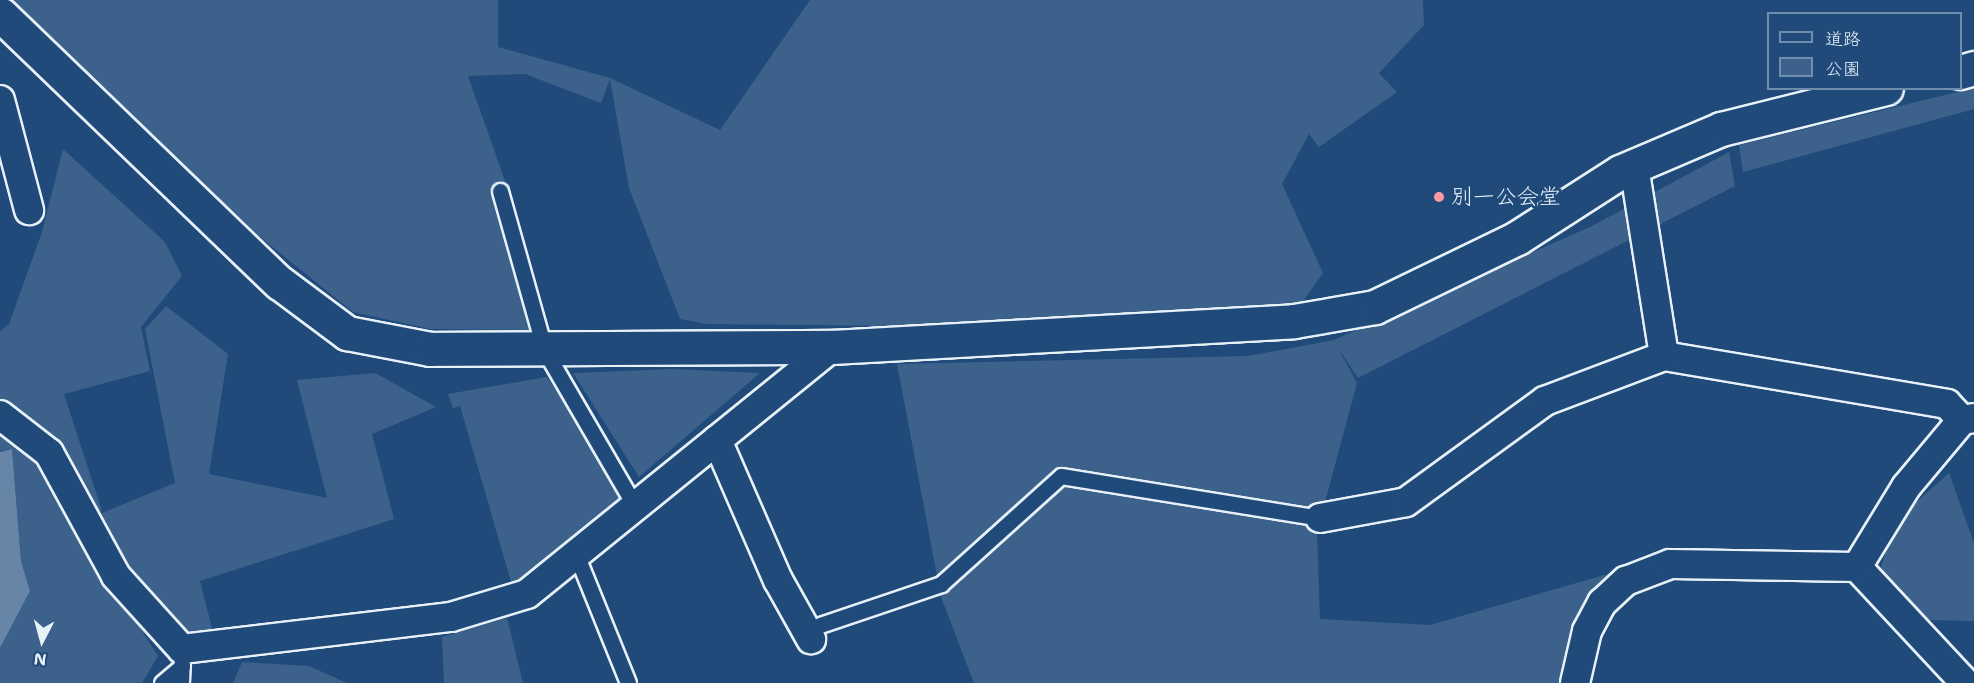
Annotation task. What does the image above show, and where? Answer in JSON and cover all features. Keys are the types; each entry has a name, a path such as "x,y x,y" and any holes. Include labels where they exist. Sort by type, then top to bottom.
{"street":[{"path":"0,14 280,283 347,333 430,349 544,351 711,344 832,347 1294,321 1375,307 1517,238 1634,166 1720,129 1878,90"},
{"path":"0,100 29,210"},
{"path":"1634,166 1664,356"},
{"path":"0,415 49,453 116,576 182,657 451,617 528,594 832,347"},
{"path":"1320,518 1406,502 1545,401 1664,356 1947,404 1968,419 1906,487 1857,567"},
{"path":"717,440 778,580 816,632"},
{"path":"1575,683 1587,632 1602,603 1626,581 1670,564 1857,567 1965,683"}],"lane":[{"path":"500,191 544,351 635,507"},
{"path":"816,632 941,584 1061,476 1320,518"},
{"path":"576,555 628,683"},
{"path":"162,683 182,657"},
{"path":"181,683 182,657"}],"green space":[{"path":"2,0 498,0 498,47 610,78 720,130 810,0 1423,0 1424,25 1379,73 1397,92 1319,147 1309,134 1282,184 1323,273 1299,307 980,327 707,324 680,319 629,188 610,79 601,103 525,74 468,76 510,195 536,330 430,329 353,312 265,241"},
{"path":"1974,88 1974,109 1743,172 1739,145"},
{"path":"63,149 165,242 182,276 141,327 150,371 64,394 102,511 84,509 106,574 158,656 142,683 0,683 0,648 30,591 21,561 12,449 0,451 0,331 9,324 42,232"},
{"path":"1729,152 1735,186 1358,378 1338,348 1357,383 1317,532 1320,619 1430,625 1622,570 1563,683 974,683 941,597 897,364 1248,356 1334,340 1592,226"},
{"path":"166,306 228,354 209,474 327,498 297,380 375,373 436,407 372,434 394,519 200,581 214,636 184,640 92,517 175,483 145,329"},
{"path":"672,369 760,373 639,477 573,373"},
{"path":"547,377 635,506 514,592 460,406 453,408 448,394"},
{"path":"1949,473 1974,543 1974,621 1924,620 1879,573 1887,547 1911,507"},
{"path":"507,618 523,683 444,683 442,637"},
{"path":"242,662 309,666 347,683 233,683"}],"shaded area":[{"path":"12,449 21,561 30,591 0,648 0,452"}],"place":[{"name":"別一公会堂","path":"1439,197"}]}
